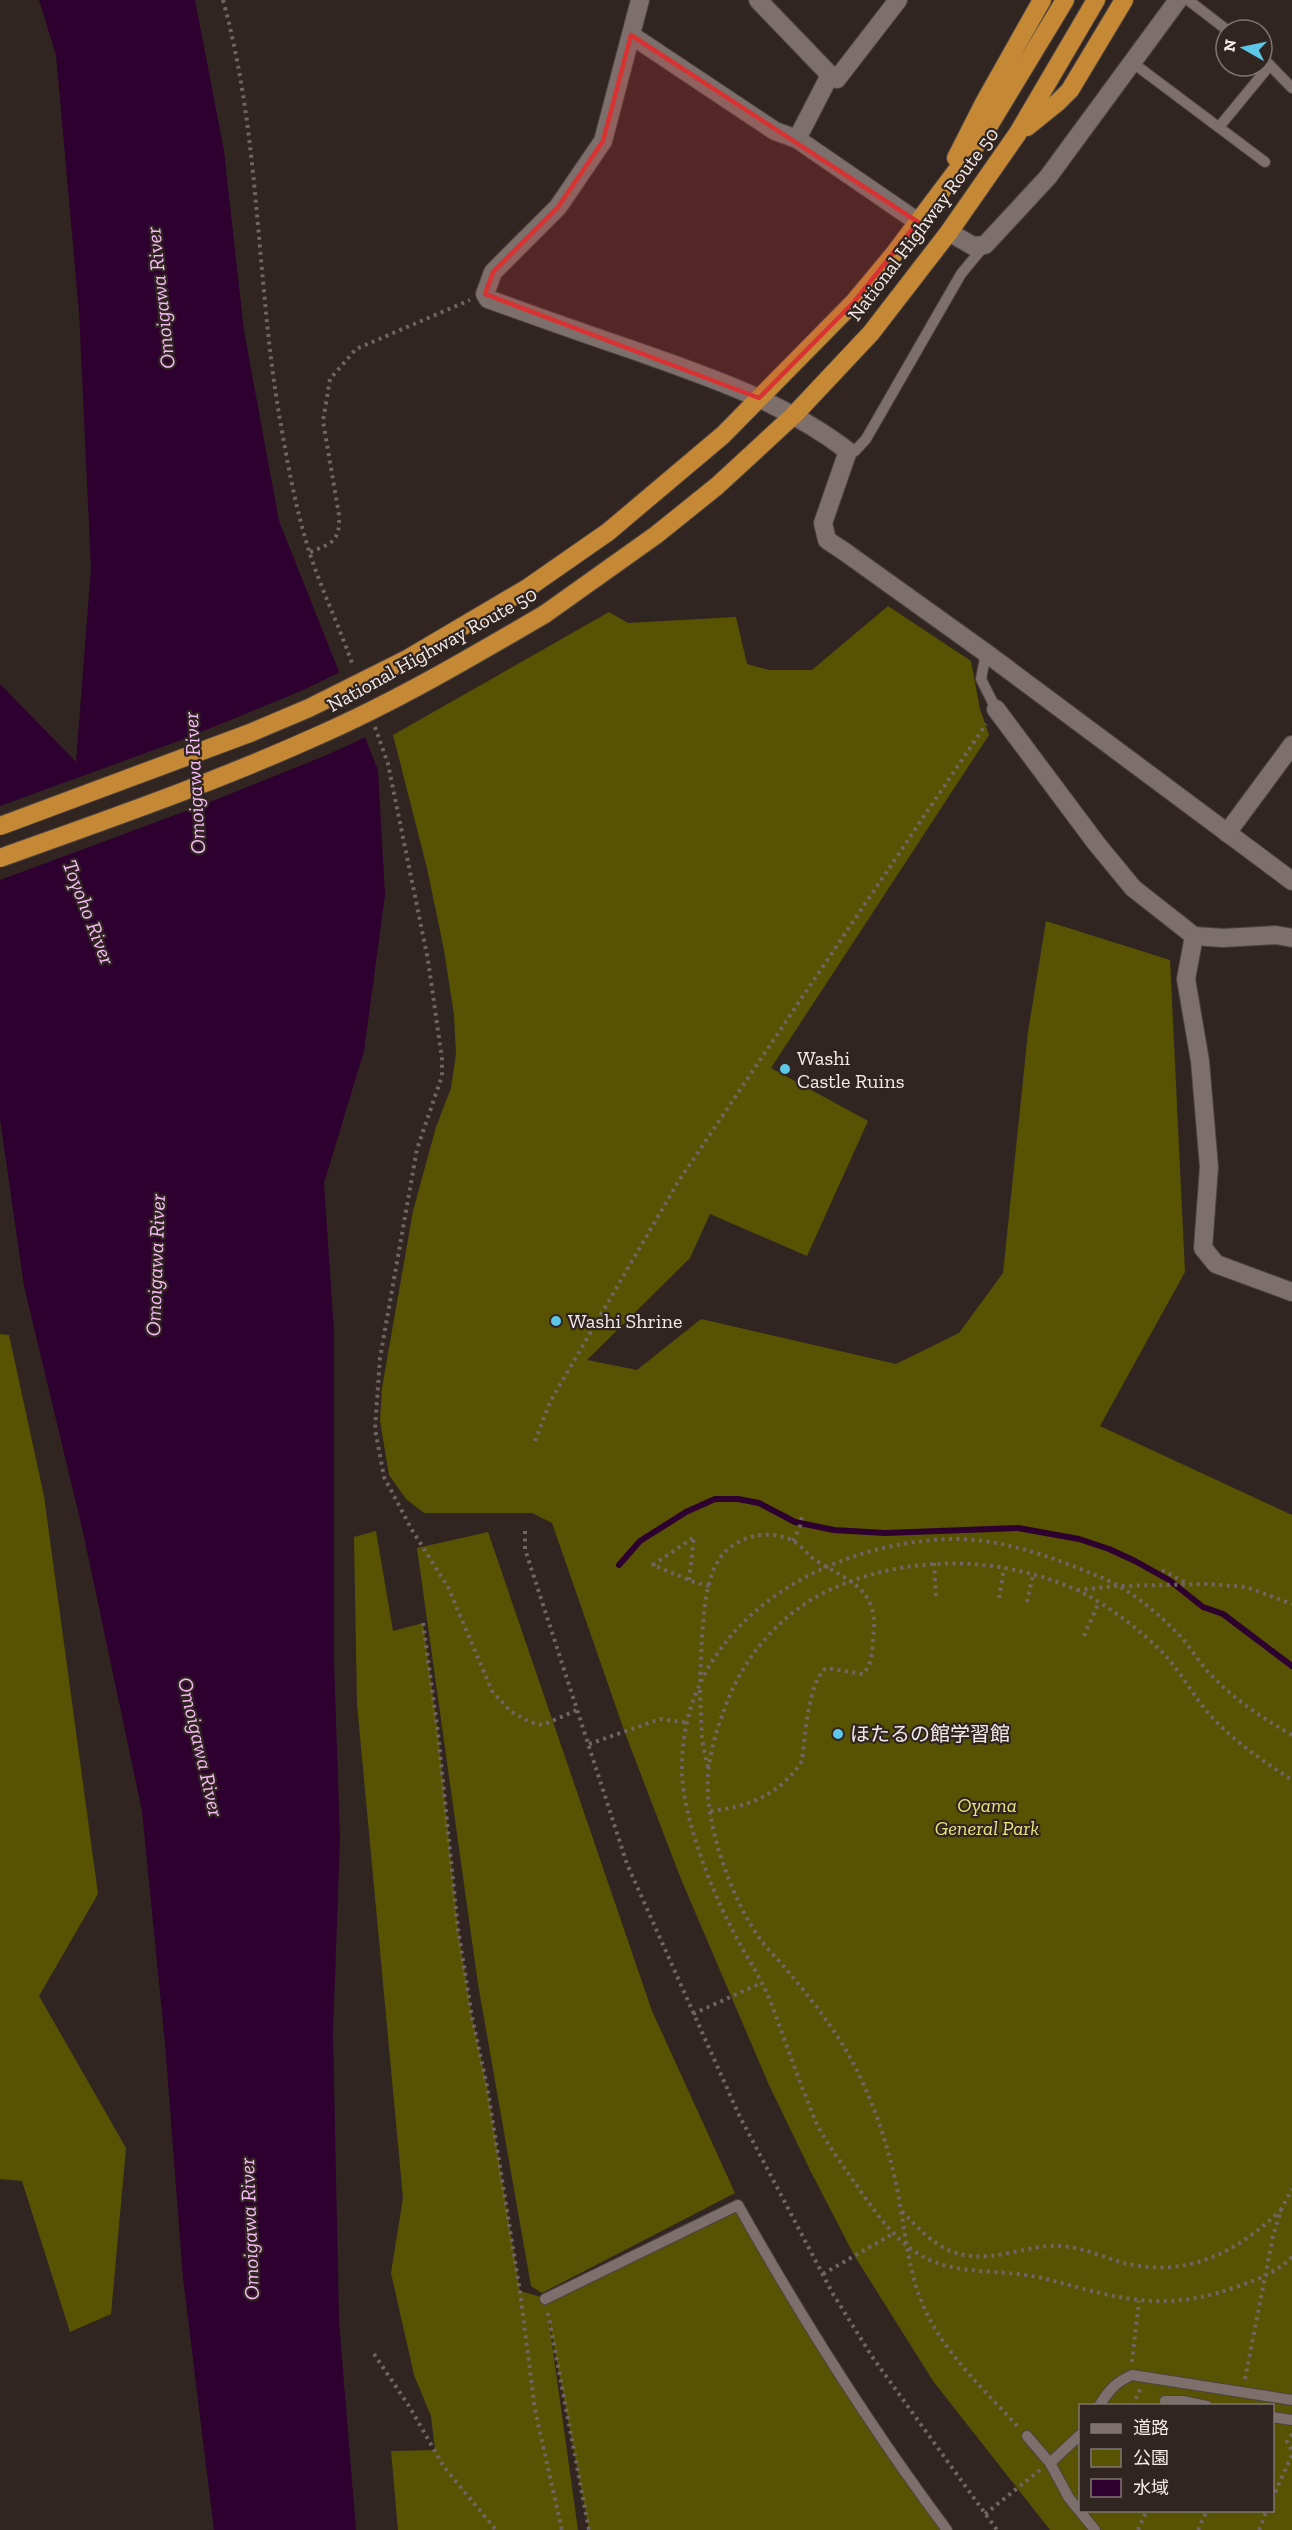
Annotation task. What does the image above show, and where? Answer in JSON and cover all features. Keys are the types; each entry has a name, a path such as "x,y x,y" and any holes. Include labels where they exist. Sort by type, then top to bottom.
{"highway":[{"path":"933,202 984,103 1042,0"},
{"name":"National Highway Route 50","path":"0,826 121,782 309,708 407,658 529,586 608,532 723,435 854,302 894,254 982,137 1065,0"},
{"name":"National Highway Route 50","path":"0,858 198,785 317,736 421,685 545,614 688,510 794,416 871,333 949,232 1018,133 1096,0"},
{"path":"1018,133 1070,90 1124,0"}],"street":[{"path":"640,0 603,141 558,207 494,272 485,294 488,299 724,382 794,416 830,437 848,451 823,523 827,540 986,652 1292,881"},
{"path":"758,0 830,75 837,79 898,0"},
{"path":"949,232 973,246 985,245 1048,177 1178,0"},
{"path":"631,34 775,131 797,139 918,222"},
{"path":"797,139 830,75"},
{"path":"996,709 1096,843 1133,888 1194,936 1223,938 1276,935 1292,938"},
{"path":"1227,833 1292,745"},
{"path":"1194,936 1186,979 1200,1061 1209,1167 1203,1248 1216,1264 1292,1292"}],"lane":[{"path":"1188,0 1214,20"},
{"path":"1133,63 1265,162"},
{"path":"1274,69 1292,88"},
{"path":"1219,127 1254,78"},
{"path":"848,451 855,450 866,439 960,274 985,245"},
{"path":"986,652 981,679 996,709"},
{"path":"545,2299 738,2205 772,2265 882,2440 947,2530"},
{"path":"1100,2404 1111,2388 1132,2375 1292,2400"},
{"path":"1165,2401 1197,2404"},
{"path":"1274,2417 1292,2420"},
{"path":"1027,2436 1050,2463 1069,2498 1079,2510"},
{"path":"1050,2463 1079,2436"},
{"path":"1080,2512 1095,2530"}],"path":[{"path":"223,0 247,115 263,298 279,414 304,535 353,667"},
{"path":"310,552 332,543 340,530 323,421 330,379 356,349 485,294"},
{"path":"535,1441 556,1392 678,1182 996,709"},
{"path":"372,721 387,764 428,960 442,1059 442,1076 417,1149 380,1358 375,1428 384,1477 412,1530 448,1587 492,1691 510,1711 530,1722 543,1725 577,1710"},
{"path":"793,1541 802,1516"},
{"path":"525,1531 525,1549 627,1864 739,2115 823,2274 873,2358 997,2530"},
{"path":"708,1771 702,1740 700,1684 705,1605 712,1572 718,1559 740,1541 752,1536 767,1534 793,1541 812,1558 861,1588 870,1601 875,1626 870,1666 863,1674 826,1668 819,1673 814,1686 801,1761 795,1770 762,1799 745,1806 710,1811"},
{"path":"689,1580 694,1537 653,1565 689,1580 709,1586"},
{"path":"1292,1735 1248,1709 1212,1677 1180,1635 1118,1586 1054,1558 1010,1546 958,1539 866,1552 827,1566 785,1588 754,1611 736,1628 716,1654 700,1684 688,1723 682,1775 685,1802 692,1829 729,1923 761,1983 818,2127 880,2219 906,2245 922,2256 964,2271 1038,2276 1101,2294 1139,2301 1188,2301 1218,2294 1266,2277 1292,2257"},
{"path":"934,1563 936,1598"},
{"path":"1027,2436 943,2345 925,2311 913,2278 901,2210 881,2126 860,2077 840,2041 814,2003 759,1938 726,1876 707,1789 715,1734 734,1685 755,1651 775,1628 825,1591 850,1580 934,1563 964,1563 1004,1568 1077,1590 1099,1602 1164,1655 1208,1712 1227,1732 1257,1757 1292,1780"},
{"path":"999,1598 1004,1568"},
{"path":"1162,1570 1188,1585"},
{"path":"1027,1602 1033,1575"},
{"path":"1077,1590 1168,1585 1246,1587 1292,1604"},
{"path":"1084,1636 1099,1602"},
{"path":"423,1623 438,1733 458,1929 472,2017 487,2086 520,2292 535,2410 562,2530"},
{"path":"589,1744 660,1719 688,1723"},
{"path":"693,2014 761,1983"},
{"path":"1244,2385 1273,2236 1281,2210 1292,2189"},
{"path":"901,2210 937,2244 964,2256 993,2256 1058,2246 1072,2247 1122,2262 1157,2268 1204,2261 1250,2238 1281,2210"},
{"path":"823,2274 894,2233"},
{"path":"545,2299 589,2530"},
{"path":"1139,2301 1131,2362 1139,2363"},
{"path":"374,2354 409,2406 444,2467 496,2530"},
{"path":"1239,2379 1255,2379"},
{"path":"1131,2404 1140,2388"},
{"path":"1274,2494 1292,2453 1287,2442 1292,2434"},
{"path":"985,2514 1050,2463"},
{"path":"1138,2530 1147,2512"},
{"path":"1198,2530 1207,2512"},
{"path":"1259,2530 1268,2512"}],"highlighted area":[{"path":"631,35 918,222 854,302 759,398 485,294 493,272 558,207 603,141"}],"green space":[{"name":"Oyama General Park","path":"888,606 971,661 980,709 989,735 771,1068 868,1121 807,1256 710,1214 690,1258 587,1360 637,1370 701,1319 896,1364 959,1333 1003,1273 1028,1032 1046,921 1170,960 1185,1272 1100,1426 1292,1515 1292,2530 1050,2530 933,2381 854,2255 811,2172 769,2085 681,1879 625,1733 552,1523 532,1513 424,1513 406,1499 389,1475 380,1421 382,1388 413,1211 436,1127 451,1088 456,1054 454,1015 444,950 427,868 393,735 609,612 628,623 736,617 747,664 769,670 812,670"},
{"path":"0,1334 9,1335 44,1496 98,1894 39,1996 126,2148 111,2314 70,2332 22,2181 0,2179"},
{"path":"376,1531 393,1631 423,1623 438,1733 458,1929 472,2017 487,2086 520,2291 545,2298 738,2205 772,2265 947,2530 589,2530 548,2315 578,2530 398,2530 391,2451 435,2450 431,2416 414,2375 391,2273 403,2198 357,1704 354,1537"},
{"path":"488,1532 652,2011 735,2193 542,2293 531,2286 478,1984 417,1548"}],"water":[{"path":"39,0 195,0 224,151 244,331 279,521 378,770 385,895 364,1051 324,1183 334,1331 334,1662 340,1838 333,2032 339,2321 356,2530 214,2530 183,2278 165,2043 142,1811 83,1532 24,1286 0,1119 0,684 76,762 91,568 79,312 56,55"}],"pier":[{"path":"342,671 368,736 205,804 0,880 0,806 184,739 301,691"}],"waterway":[{"path":"619,1565 640,1541 686,1512 715,1499 738,1499 759,1503 795,1522 834,1530 885,1533 1018,1528 1079,1539 1135,1561 1169,1580 1203,1607 1223,1614 1292,1666"}],"place":[{"name":"Washi Castle Ruins","path":"785,1069"},
{"name":"Washi Shrine","path":"556,1321"},
{"name":"ほたるの館学習館","path":"838,1734"}],"water label":[{"name":"Omoigawa River","path":"160,298"},
{"name":"Omoigawa River","path":"194,783"},
{"name":"Toyoho River","path":"89,912"},
{"name":"Omoigawa River","path":"155,1265"},
{"name":"Omoigawa River","path":"201,1747"},
{"name":"Omoigawa River","path":"249,2229"}]}
